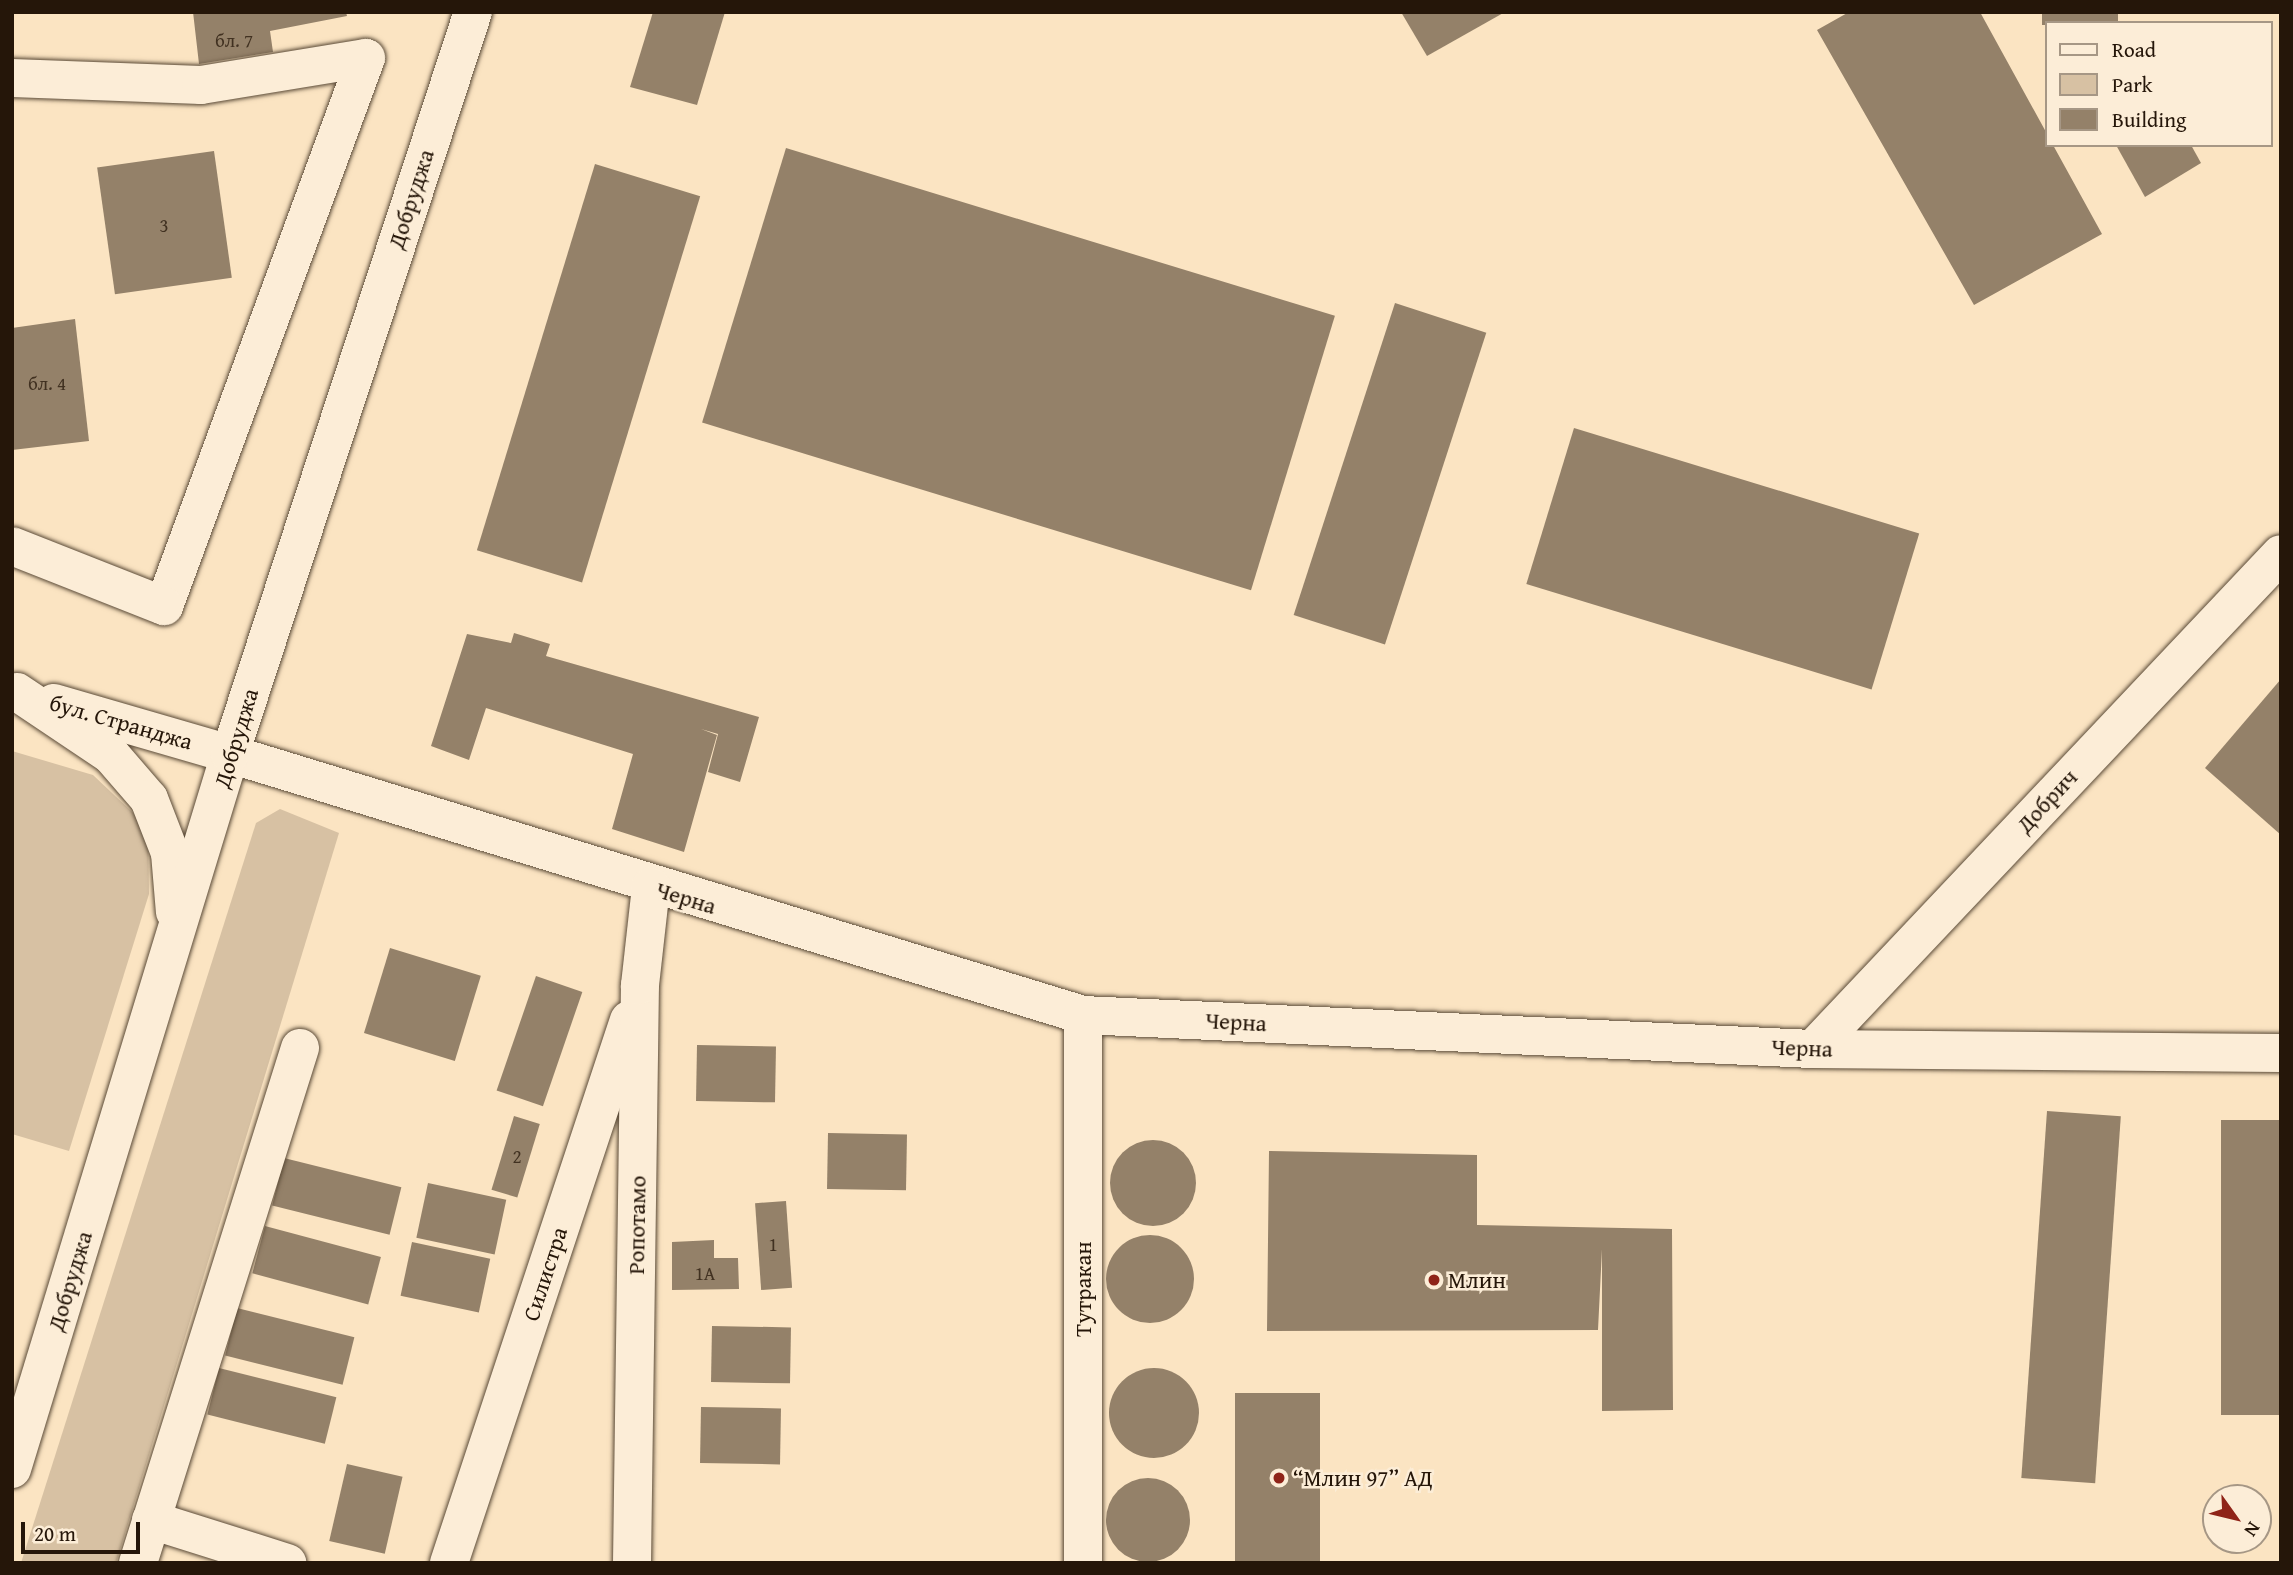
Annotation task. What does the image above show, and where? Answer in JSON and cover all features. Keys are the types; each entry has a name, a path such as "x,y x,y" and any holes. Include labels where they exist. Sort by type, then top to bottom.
{"street":[{"name":"Добруджа","path":"12,1469 174,946 230,754 472,12"},
{"path":"12,78 201,85 366,58 164,606 12,546"},
{"name":"Добрич","path":"1813,1049 2281,554"},
{"name":"бул. Странджа","path":"14,691 230,754"},
{"path":"14,691 111,755 149,799 176,887 174,946"},
{"name":"Черна","path":"230,754 651,887 1083,1015 1813,1049 2281,1053"},
{"name":"Ропотамо","path":"632,1563 640,985 651,887"},
{"name":"Силистра","path":"449,1563 640,985"},
{"name":"Тутракан","path":"1083,1015 1083,1563"},
{"path":"138,1563 300,1048"},
{"path":"151,1520 287,1563"}],"green space":[{"path":"12,751 93,775 148,827 149,894 69,1151 12,1134"},
{"path":"280,809 339,833 116,1563 21,1563 256,823"}],"building":[{"path":"193,12 346,12 347,16 270,31 273,52 199,64"},
{"path":"653,12 725,12 697,105 630,87"},
{"path":"1401,12 1505,12 1427,56"},
{"path":"1849,12 1980,12 2044,128 2044,147 2054,147 2102,234 1974,305 1817,30"},
{"path":"2042,12 2118,12 2118,21 2044,21 2042,25"},
{"path":"2117,147 2192,147 2201,163 2145,197"},
{"path":"786,148 1335,316 1251,590 702,422"},
{"path":"214,151 232,278 115,294 97,167"},
{"path":"595,164 700,196 582,583 477,550"},
{"path":"1395,303 1486,333 1385,645 1294,615"},
{"path":"75,319 89,441 12,450 12,328"},
{"path":"1574,428 1919,534 1872,689 1526,584"},
{"path":"514,633 550,644 546,656 759,717 740,782 708,772 718,734 701,729 717,735 684,852 612,829 633,754 486,708 469,760 431,746 467,634 511,643"},
{"path":"2281,679 2281,835 2205,768"},
{"path":"390,948 481,976 455,1061 364,1033"},
{"path":"536,976 582,992 543,1106 497,1090"},
{"path":"697,1045 776,1046 775,1102 696,1101"},
{"path":"2047,1111 2121,1116 2095,1483 2021,1478"},
{"path":"514,1116 540,1124 517,1198 491,1190"},
{"path":"2221,1120 2281,1120 2281,1415 2221,1415"},
{"path":"828,1133 907,1134 906,1190 827,1189"},
{"path":"1145,1140 1161,1140 1184,1152 1193,1166 1196,1183 1193,1200 1184,1214 1161,1226 1145,1226 1129,1219 1117,1207 1110,1191 1110,1175 1117,1159 1129,1147"},
{"name":"Млин","path":"1269,1151 1477,1155 1477,1225 1672,1229 1673,1410 1602,1411 1602,1249 1598,1330 1267,1331"},
{"path":"284,1158 401,1187 390,1235 272,1206"},
{"path":"428,1183 506,1200 495,1254 416,1238"},
{"path":"786,1201 792,1288 761,1290 755,1203"},
{"path":"265,1226 381,1257 368,1304 252,1273"},
{"path":"1150,1235 1167,1239 1181,1248 1190,1262 1194,1279 1190,1296 1181,1310 1167,1319 1150,1323 1133,1319 1119,1310 1110,1296 1106,1279 1110,1262 1119,1248 1133,1239"},
{"path":"714,1240 714,1258 738,1258 739,1289 672,1290 672,1242"},
{"path":"412,1242 490,1259 479,1312 401,1296"},
{"path":"237,1308 354,1337 343,1385 225,1356"},
{"path":"712,1326 791,1327 790,1383 711,1382"},
{"path":"219,1368 336,1397 325,1444 207,1415"},
{"path":"1154,1368 1171,1371 1186,1381 1196,1396 1199,1413 1196,1430 1186,1445 1171,1455 1154,1458 1137,1455 1122,1445 1112,1430 1109,1413 1112,1396 1122,1381 1137,1371"},
{"name":"“Млин 97” АД","path":"1235,1393 1320,1393 1320,1563 1235,1563"},
{"path":"701,1407 781,1408 780,1464 700,1463"},
{"path":"347,1464 403,1477 385,1554 329,1541"},
{"path":"1148,1478 1171,1485 1183,1497 1190,1520 1183,1543 1171,1555 1148,1562 1125,1555 1113,1543 1106,1520 1113,1497 1125,1485"}],"place":[{"name":"Млин","path":"1434,1280"},
{"name":"“Млин 97” АД","path":"1279,1478"}]}
